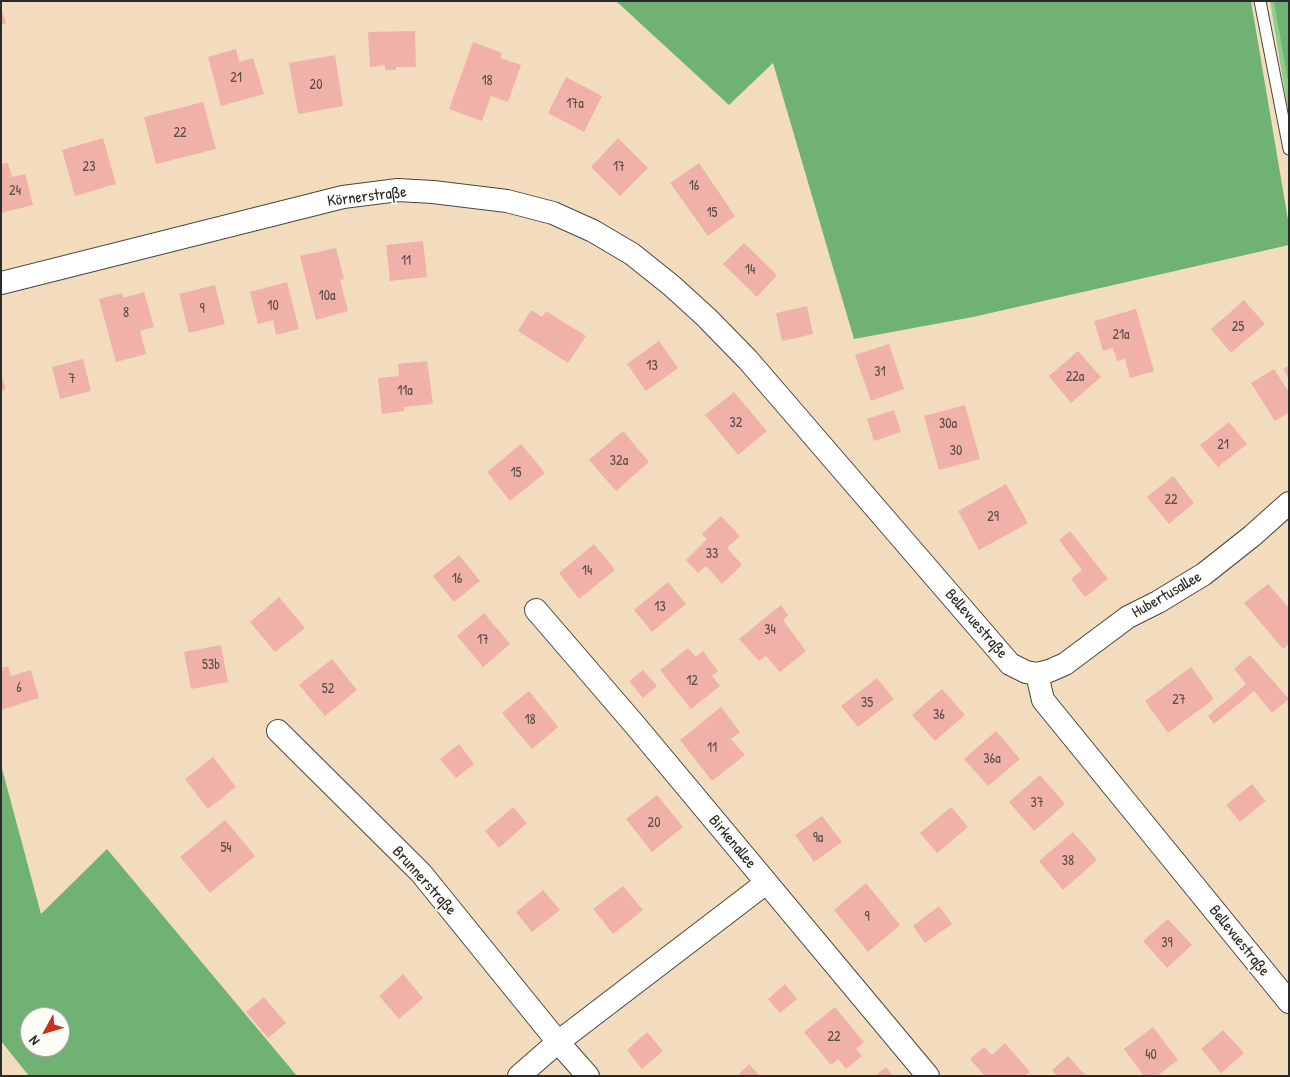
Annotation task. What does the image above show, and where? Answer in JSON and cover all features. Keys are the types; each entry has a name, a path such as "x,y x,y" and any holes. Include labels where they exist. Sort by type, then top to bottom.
{"street":[{"name":"Körnerstraße","path":"1,283 343,197 398,190 433,192 507,201 553,213 593,231 632,254 672,286 708,318 748,360"},
{"name":"Bellevuestraße","path":"748,360 1010,664 1026,672 1038,674 1043,700 1289,1002"},
{"name":"Hubertusallee","path":"1038,674 1064,664 1128,617 1158,602 1204,574 1252,536 1289,503"},
{"name":"Birkenallee","path":"536,610 928,1076"},
{"name":"Brunnerstraße","path":"278,731 421,873 558,1042 588,1076"},
{"path":"519,1076 558,1042 766,883"}],"lane":[{"path":"1260,1 1289,149"}],"green space":[{"path":"616,1 1251,1 1289,226 1289,245 973,317 854,339 773,63 729,105"},
{"path":"1270,1 1289,1 1289,116"},
{"path":"1274,1 1289,1 1289,87"},
{"path":"1,765 41,914 107,849 297,1076 29,1076 1,1041"}],"building":[{"path":"1,9 6,23 1,25"},
{"path":"415,31 416,67 396,67 396,70 385,70 385,65 370,67 368,32"},
{"path":"473,42 502,53 500,58 521,65 508,102 491,96 482,121 449,109"},
{"path":"236,49 239,62 253,58 264,94 221,106 208,57"},
{"path":"335,55 343,106 298,114 289,63"},
{"path":"566,77 602,96 584,132 548,113"},
{"path":"203,102 216,149 156,164 144,117"},
{"path":"103,138 116,184 75,196 62,150"},
{"path":"618,138 648,168 620,196 591,167"},
{"path":"8,163 12,177 25,174 33,205 1,213 1,164"},
{"path":"699,163 735,216 708,236 670,183"},
{"path":"423,241 427,277 390,281 386,245"},
{"path":"744,243 777,275 757,297 723,264"},
{"path":"336,248 344,279 340,280 348,311 316,320 300,256"},
{"path":"287,282 299,329 276,335 273,320 258,324 250,292"},
{"path":"215,285 225,324 189,333 179,294"},
{"path":"144,292 154,327 140,331 146,354 116,362 99,299 122,293 123,298"},
{"path":"1244,300 1265,324 1231,353 1211,329"},
{"path":"807,306 813,334 782,341 776,313"},
{"path":"1136,309 1154,371 1130,378 1125,359 1117,361 1113,348 1103,351 1094,321"},
{"path":"531,310 542,317 546,311 586,336 568,363 518,331"},
{"path":"659,341 678,368 646,391 627,364"},
{"path":"889,344 904,389 871,401 855,355"},
{"path":"1078,351 1101,377 1071,403 1049,376"},
{"path":"83,359 91,391 60,399 52,367"},
{"path":"427,361 433,404 404,407 404,411 382,414 378,378 399,376 398,364"},
{"path":"1289,366 1289,379 1283,369"},
{"path":"1274,369 1289,392 1289,412 1275,421 1251,383"},
{"path":"1,374 6,389 1,391"},
{"path":"734,392 767,431 738,455 705,415"},
{"path":"965,405 980,459 939,470 924,416"},
{"path":"894,410 901,432 874,441 867,419"},
{"path":"1229,422 1247,444 1218,467 1200,445"},
{"path":"623,431 649,462 616,491 589,460"},
{"path":"521,444 545,473 510,501 487,472"},
{"path":"1173,476 1194,503 1169,524 1147,497"},
{"path":"1006,484 1028,523 979,550 958,511"},
{"path":"721,516 740,536 727,548 742,565 722,584 706,566 698,573 686,560 707,539 702,534"},
{"path":"1070,531 1108,579 1085,597 1071,579 1082,570 1059,540"},
{"path":"594,544 615,570 579,599 559,573"},
{"path":"459,555 480,581 454,602 433,576"},
{"path":"668,582 686,604 652,632 634,610"},
{"path":"1268,584 1289,608 1289,644 1283,649 1244,603"},
{"path":"279,597 305,628 275,652 250,622"},
{"path":"781,605 788,615 783,620 806,651 780,672 766,656 759,661 739,639"},
{"path":"484,613 510,644 483,667 457,636"},
{"path":"221,645 228,682 191,689 184,652"},
{"path":"688,648 696,657 703,651 718,671 712,676 720,686 691,709 660,670"},
{"path":"1250,655 1289,699 1272,713 1254,691 1214,724 1208,716 1246,684 1234,669"},
{"path":"332,659 357,690 325,716 299,685"},
{"path":"8,666 11,676 31,670 39,698 1,710 1,668"},
{"path":"1191,667 1214,699 1168,733 1145,701"},
{"path":"643,670 657,686 643,698 629,681"},
{"path":"877,678 894,699 858,727 841,706"},
{"path":"942,689 965,715 935,741 912,715"},
{"path":"529,691 558,727 532,749 502,713"},
{"path":"721,707 740,732 731,739 745,755 712,781 680,740"},
{"path":"996,731 1020,759 988,786 964,759"},
{"path":"459,744 474,764 456,778 440,759"},
{"path":"213,757 236,787 208,809 185,779"},
{"path":"1040,775 1065,804 1034,831 1009,802"},
{"path":"1252,784 1266,801 1240,822 1226,805"},
{"path":"657,795 683,827 652,852 626,819"},
{"path":"513,807 527,823 499,848 485,831"},
{"path":"951,807 968,827 937,853 920,833"},
{"path":"822,816 842,842 814,862 795,835"},
{"path":"225,820 255,856 210,893 180,857"},
{"path":"1073,832 1097,860 1063,890 1039,861"},
{"path":"866,883 900,925 868,952 834,910"},
{"path":"623,886 643,910 613,934 593,909"},
{"path":"543,890 560,910 532,932 516,912"},
{"path":"939,906 952,924 925,943 913,926"},
{"path":"1168,919 1192,945 1167,968 1143,941"},
{"path":"403,974 423,998 399,1019 379,996"},
{"path":"785,984 797,999 780,1013 768,999"},
{"path":"264,997 286,1023 268,1038 246,1012"},
{"path":"835,1007 864,1042 856,1049 862,1056 846,1069 838,1059 831,1065 804,1032"},
{"path":"1153,1027 1178,1060 1157,1076 1144,1076 1124,1049"},
{"path":"1223,1030 1244,1053 1221,1073 1201,1049"},
{"path":"647,1032 663,1051 642,1069 627,1050"},
{"path":"1005,1043 1030,1072 1025,1076 985,1076 970,1059 984,1047 992,1055"},
{"path":"1068,1056 1086,1076 1057,1076 1052,1070"},
{"path":"749,1064 760,1076 737,1076"},
{"path":"886,1067 893,1076 875,1076"}]}
